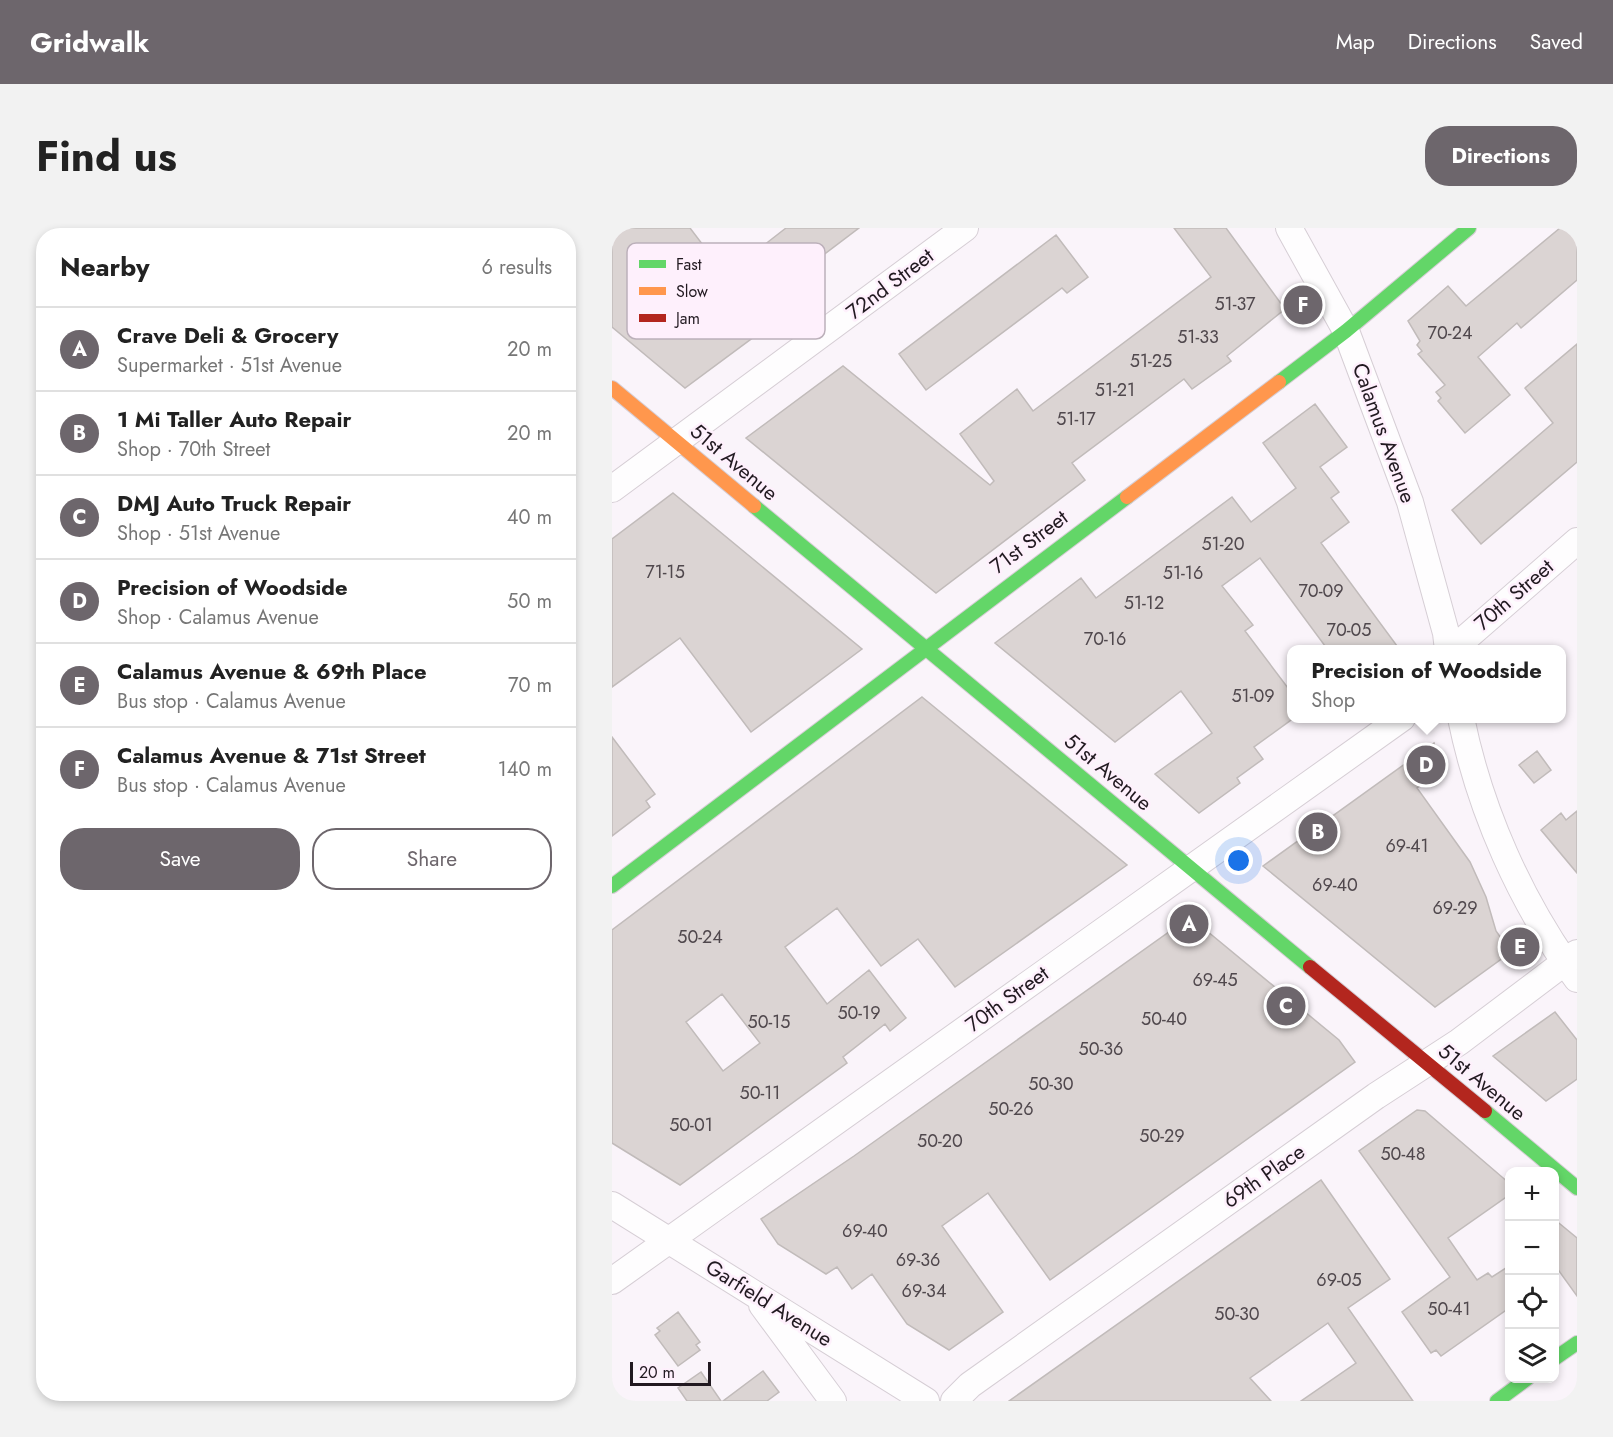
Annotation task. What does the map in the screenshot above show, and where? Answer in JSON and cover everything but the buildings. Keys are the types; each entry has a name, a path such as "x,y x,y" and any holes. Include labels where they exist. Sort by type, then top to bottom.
{"street":[{"name":"72nd Street","path":"825,332 965,228"},
{"name":"Calamus Avenue","path":"1289,228 1346,331 1410,502 1447,645"},
{"name":"71st Street","path":"612,886 1346,331 1468,228"},
{"name":"72nd Street","path":"612,489 815,339"},
{"name":"51st Avenue","path":"613,388 1577,1188"},
{"name":"70th Street","path":"1458,645 1577,541"},
{"name":"70th Street","path":"612,1281 1395,723"},
{"path":"1462,723 1492,822 1509,862 1546,933 1573,965"},
{"name":"69th Place","path":"954,1401 970,1385 1376,1096 1573,965"},
{"name":"Garfield Avenue","path":"612,1205 926,1401"},
{"path":"755,1294 833,1401"},
{"path":"1559,1356 1577,1343"},
{"path":"1497,1401 1521,1383"}],"traffic: fast":[{"path":"1279,382 1346,331 1469,228"},
{"path":"612,886 1127,497"},
{"path":"754,506 1310,967"},
{"path":"1485,1111 1577,1188"},
{"path":"1559,1356 1577,1343"},
{"path":"1497,1401 1521,1383"}],"traffic: slow":[{"path":"1127,497 1279,382"},
{"path":"612,388 754,506"}],"traffic: jam":[{"path":"1310,967 1485,1111"}],"place":[{"name":"Calamus Avenue & 71st Street","path":"1303,305"},
{"name":"Precision of Woodside","path":"1426,765"},
{"name":"1 Mi Taller Auto Repair","path":"1318,832"},
{"name":"Crave Deli & Grocery","path":"1189,924"},
{"name":"Calamus Avenue & 69th Place","path":"1520,947"},
{"name":"DMJ Auto Truck Repair","path":"1286,1006"}]}
